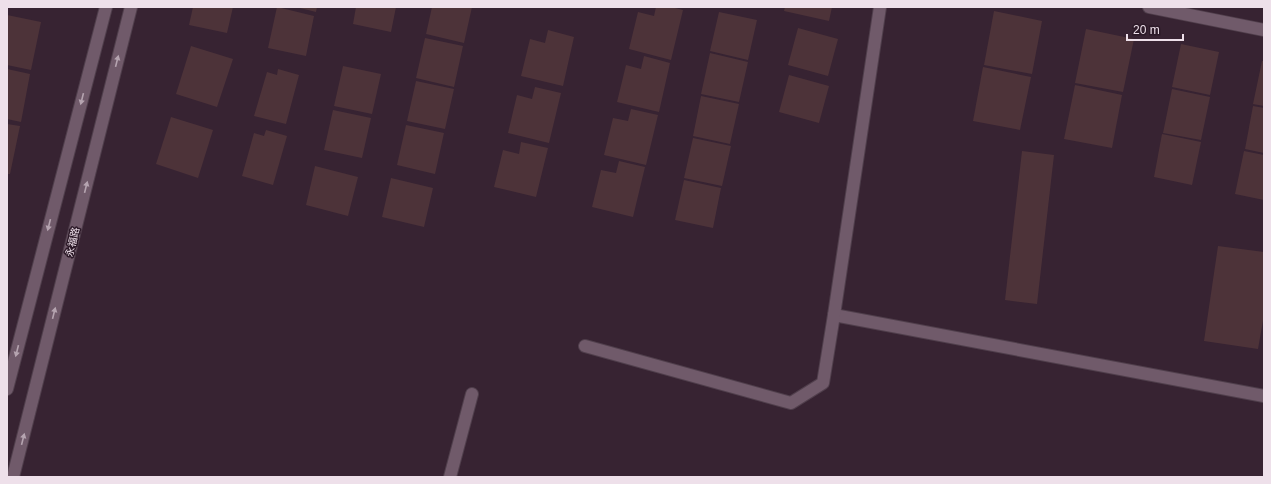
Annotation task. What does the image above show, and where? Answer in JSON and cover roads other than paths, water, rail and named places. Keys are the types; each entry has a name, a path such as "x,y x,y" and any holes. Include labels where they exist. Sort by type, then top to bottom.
{"street":[{"path":"7,389 106,7"},
{"name":"永福路","path":"13,477 131,7"},
{"path":"585,346 791,403 823,383 880,7"},
{"path":"1149,7 1264,30"},
{"path":"834,315 1264,396"},
{"path":"450,477 472,394"}]}
